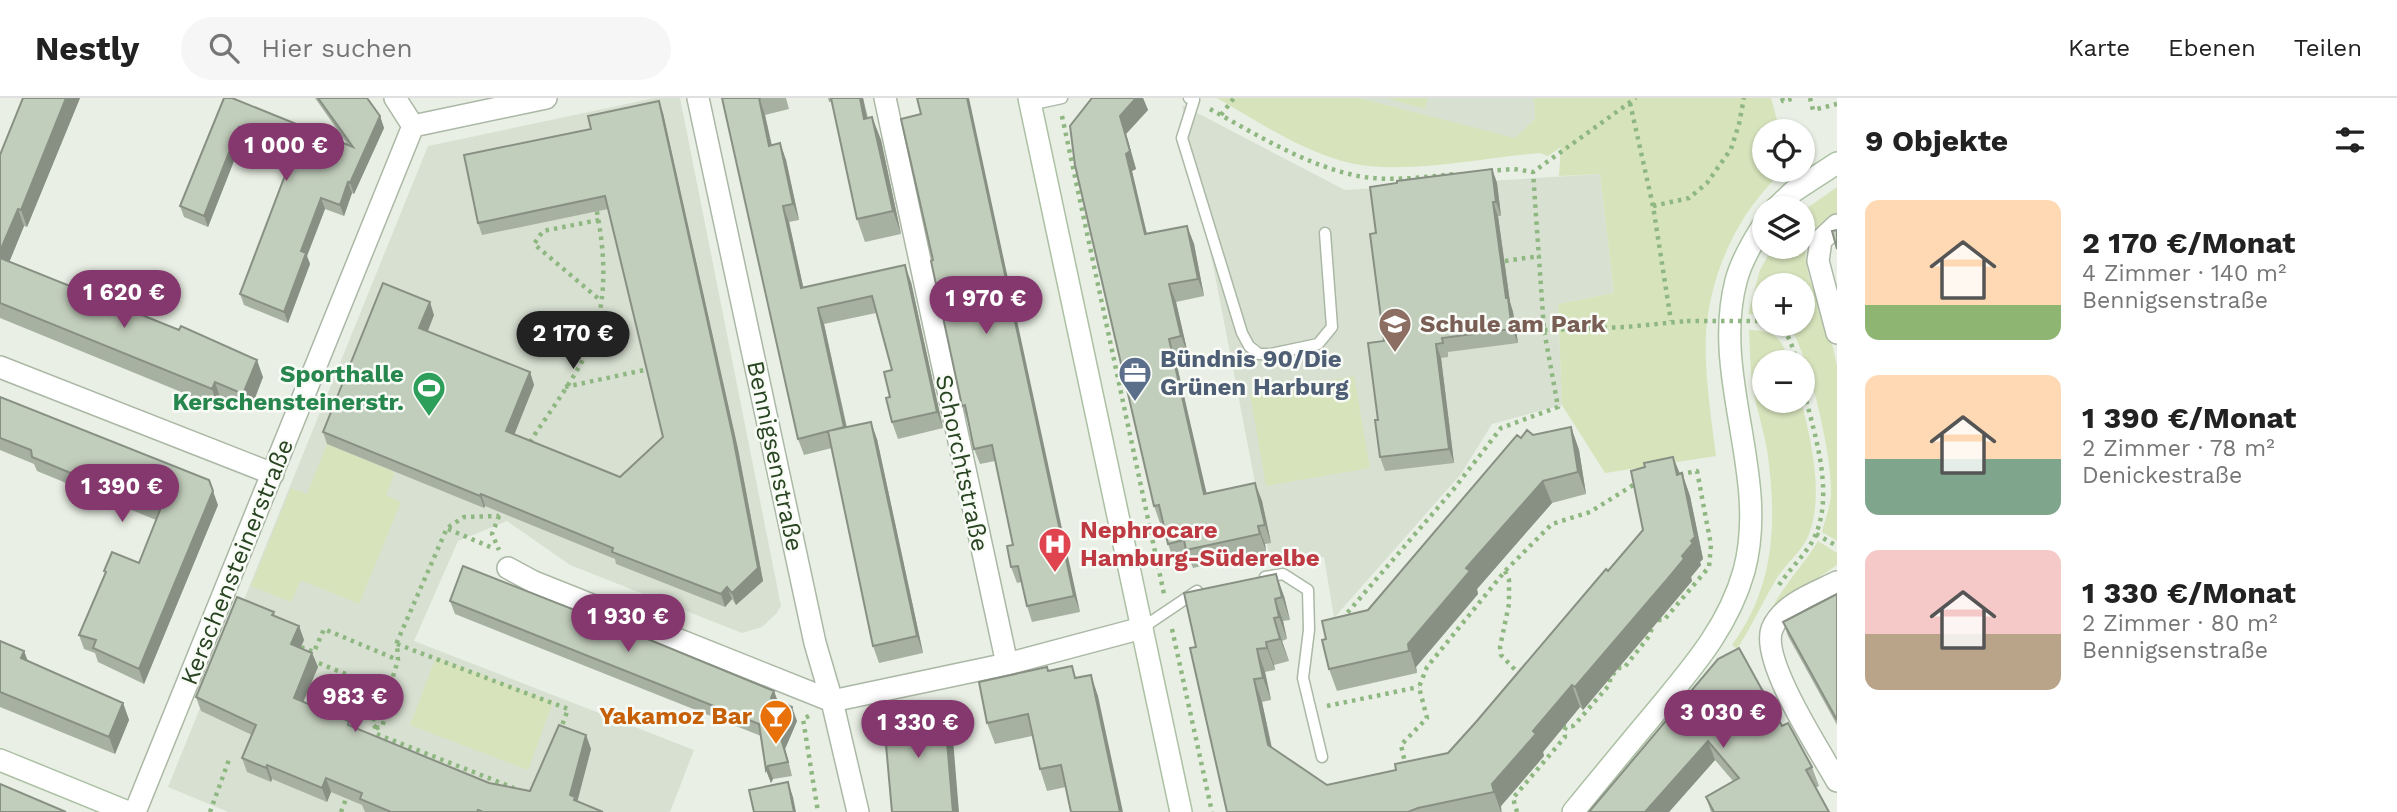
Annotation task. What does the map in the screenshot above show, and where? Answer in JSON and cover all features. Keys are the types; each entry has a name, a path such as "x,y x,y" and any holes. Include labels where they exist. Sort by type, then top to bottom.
{"street":[{"path":"395,98 413,126 547,98"},
{"name":"Bennigsenstraße","path":"698,98 815,643 832,701 858,812"},
{"name":"Schorchtstraße","path":"884,98 1007,664"},
{"path":"1029,101 1181,812"},
{"name":"Kerschensteinerstraße","path":"135,812 413,126"},
{"path":"1789,196 1837,163"},
{"path":"1837,225 1821,240 1818,261 1837,333"},
{"path":"1573,812 1703,655 1715,638 1737,593 1744,569 1750,522 1749,490 1731,362 1731,313 1736,278 1752,244"},
{"path":"0,367 273,474"},
{"path":"504,559 534,582 832,701 1007,664 1142,628"},
{"path":"1837,582 1799,602 1783,614 1774,626 1770,641 1780,678 1837,781"},
{"path":"0,760 128,812"}],"lane":[{"path":"1029,101 1061,99"},
{"path":"1191,99 1182,138 1242,334 1249,346 1259,354 1318,344 1332,327 1325,233"},
{"path":"1258,578 1283,573 1308,590 1309,630 1304,678 1322,757"},
{"path":"1142,628 1197,591 1209,588"}],"path":[{"path":"1221,115 1234,98"},
{"path":"1486,171 1514,169 1533,172 1636,98"},
{"path":"1653,206 1689,198 1707,183 1731,149 1740,124 1744,98"},
{"path":"1782,98 1783,101 1795,98"},
{"path":"1810,98 1813,110 1837,104"},
{"path":"1061,99 1167,611 1212,812"},
{"path":"1191,99 1293,153 1360,176 1390,178 1459,174"},
{"path":"1630,103 1653,206 1671,321"},
{"path":"1309,630 1341,621 1453,490 1501,428 1558,407 1544,330 1533,172"},
{"path":"526,452 582,360 597,327 605,258 594,200"},
{"path":"599,220 543,231 534,244 600,300"},
{"path":"1505,261 1540,256"},
{"path":"1544,330 1626,327 1671,321 1752,321"},
{"path":"564,387 649,369"},
{"path":"1775,590 1816,534 1823,502 1823,468 1809,413"},
{"path":"530,442 541,447"},
{"path":"1517,812 1513,798 1565,737 1566,727 1577,722 1610,684 1610,678 1618,668 1624,668 1650,635 1658,619 1664,620 1709,567 1711,545 1698,471 1672,475"},
{"path":"1406,772 1401,745 1427,718 1419,687 1427,667 1505,571 1552,524 1590,512 1634,483 1647,481"},
{"path":"375,730 382,727 387,711 384,706 398,660 397,645 447,528 464,517 499,516 510,506"},
{"path":"499,509 492,534 504,559"},
{"path":"447,528 504,559"},
{"path":"1816,534 1837,546"},
{"path":"1505,571 1509,580 1509,604 1500,655 1527,681"},
{"path":"388,691 311,660 324,629 398,660"},
{"path":"397,645 568,709 558,734"},
{"path":"301,647 314,652"},
{"path":"1311,710 1419,687"},
{"path":"818,812 803,719 832,701"},
{"path":"371,743 375,730 372,723 378,707 384,706"},
{"path":"1571,718 1577,722"},
{"path":"375,730 522,792"},
{"path":"210,812 230,757"},
{"path":"341,812 346,799"}],"shaded area":[{"path":"655,98 680,98 781,606 762,627 742,633 570,565 507,521 458,541 414,641 694,750 670,812 228,812 168,787 428,146"},
{"path":"1359,98 1534,98 1535,119 1515,139"},
{"name":"Schule am Park","path":"1182,105 1345,190 1600,174 1614,293 1558,304 1562,405 1492,424 1461,474 1334,618 1324,557 1271,565"}],"green space":[{"path":"1217,98 1359,98 1515,138 1535,119 1534,98 1771,98 1777,119 1752,119 1752,182 1772,182 1760,196 1752,196 1752,207 1730,243 1721,264 1709,309 1706,363 1716,456 1605,473 1562,405 1558,304 1614,293 1600,174 1559,176 1561,147 1548,156 1540,153 1440,165 1389,167 1364,165 1325,156"},
{"path":"1386,98 1428,98 1425,109"},
{"path":"1837,187 1837,213 1827,218 1815,232 1815,203"},
{"path":"1766,259 1806,259 1808,273 1759,273"},
{"path":"1815,293 1837,366 1837,541 1822,532 1829,509 1831,478 1815,395 1815,350 1801,350 1795,336 1815,336"},
{"path":"1749,330 1752,330 1752,336 1776,337 1784,350 1752,350 1752,378"},
{"path":"1354,376 1370,468 1266,486 1250,394"},
{"path":"1759,413 1804,413 1816,485 1813,519 1806,540 1777,578 1737,649 1732,645 1757,601 1769,555 1772,507 1765,439"},
{"path":"327,444 395,472 386,495 401,502 359,604 301,580 291,602 251,586 291,488 307,494"},
{"path":"1818,541 1837,553 1837,565 1794,594 1768,617 1779,597"},
{"path":"436,657 553,702 528,770 410,725"}],"building":[{"path":"23,98 66,98 21,210 18,209 0,251 0,155"},
{"path":"224,98 232,98 353,147 318,98 367,98 380,116 350,183 348,182 340,205 321,198 301,251 306,253 284,312 240,294 295,149 239,127 204,216 180,206"},
{"path":"722,98 759,98 769,146 780,143 793,204 783,206 801,288 905,265 937,412 892,422 886,398 890,397 884,372 892,370 872,296 818,308 844,427 798,439"},
{"path":"831,98 860,98 864,119 872,117 893,211 857,219"},
{"path":"917,98 967,98 1074,596 1027,606 1018,566 1011,567 1007,546 1013,545 992,445 974,449 965,405 962,406 901,119 921,114"},
{"path":"1092,98 1136,98 1120,116 1130,151 1126,154 1145,234 1187,226 1198,279 1169,284 1181,336 1169,339 1204,494 1255,483 1265,525 1258,526 1260,534 1186,550 1184,540 1168,544 1159,505 1154,506 1075,165 1070,126"},
{"path":"659,101 733,437 758,568 732,593 727,587 721,594 612,552 613,548 323,432 383,283 430,302 419,328 530,372 506,431 620,477 663,437 605,196 478,223 464,155 591,129 588,116"},
{"path":"1492,169 1496,202 1493,202 1512,329 1442,338 1443,343 1436,344 1449,449 1380,457 1368,343 1384,341 1370,234 1376,233 1370,187"},
{"path":"1837,230 1837,249 1832,231"},
{"path":"0,258 179,330 181,326 257,360 243,394 215,382 212,389 0,303"},
{"path":"0,397 209,480 213,491 139,669 93,648 96,640 79,635 112,552 139,563 160,510 32,457 31,450 0,438"},
{"path":"871,422 917,636 873,646 828,431"},
{"path":"1571,427 1578,472 1543,481 1466,568 1470,571 1408,644 1409,651 1329,669 1322,640 1326,639 1322,621 1368,610 1517,435 1521,438 1527,430 1533,435"},
{"path":"1673,457 1677,475 1682,473 1695,537 1691,541 1693,543 1670,576 1575,687 1572,685 1533,731 1536,734 1492,784 1494,792 1408,812 1227,812 1190,648 1196,647 1184,593 1276,574 1282,597 1275,599 1279,617 1274,618 1280,639 1266,642 1267,648 1257,649 1263,678 1254,679 1268,745 1327,785 1396,770 1395,764 1448,753 1476,722 1606,569 1608,571 1643,530 1631,471 1645,467 1644,463"},
{"path":"463,566 774,691 771,698 792,707 780,735 788,762 768,766 766,770 759,724 450,601"},
{"path":"1837,594 1837,720 1783,622"},
{"path":"237,597 299,626 291,644 312,653 294,698 349,721 348,725 489,783 530,791 559,725 586,735 570,795 575,797 574,800 603,812 391,812 360,799 362,793 326,778 322,788 267,765 266,768 242,758 256,725 196,697"},
{"path":"0,641 24,651 21,658 123,703 109,737 0,692"},
{"path":"1739,648 1782,726 1788,723 1812,767 1806,770 1829,812 1714,812 1706,797 1739,778 1708,741 1645,812 1589,812 1718,659"},
{"path":"1072,666 1075,678 1091,675 1120,812 1071,812 1061,765 1040,769 1028,714 987,723 979,682 1047,667 1048,671"},
{"path":"944,706 953,812 892,812 883,711"},
{"path":"788,782 794,812 754,812 749,790"},
{"path":"0,784 66,812 0,812"}],"place":[{"name":"Schule am Park","path":"1395,354"},
{"name":"Bündnis 90/Die Grünen Harburg","path":"1135,403"},
{"name":"Sporthalle Kerschensteinerstr.","path":"429,418"},
{"name":"Nephrocare Hamburg-Süderelbe","path":"1055,574"},
{"name":"Yakamoz Bar","path":"776,746"}]}
